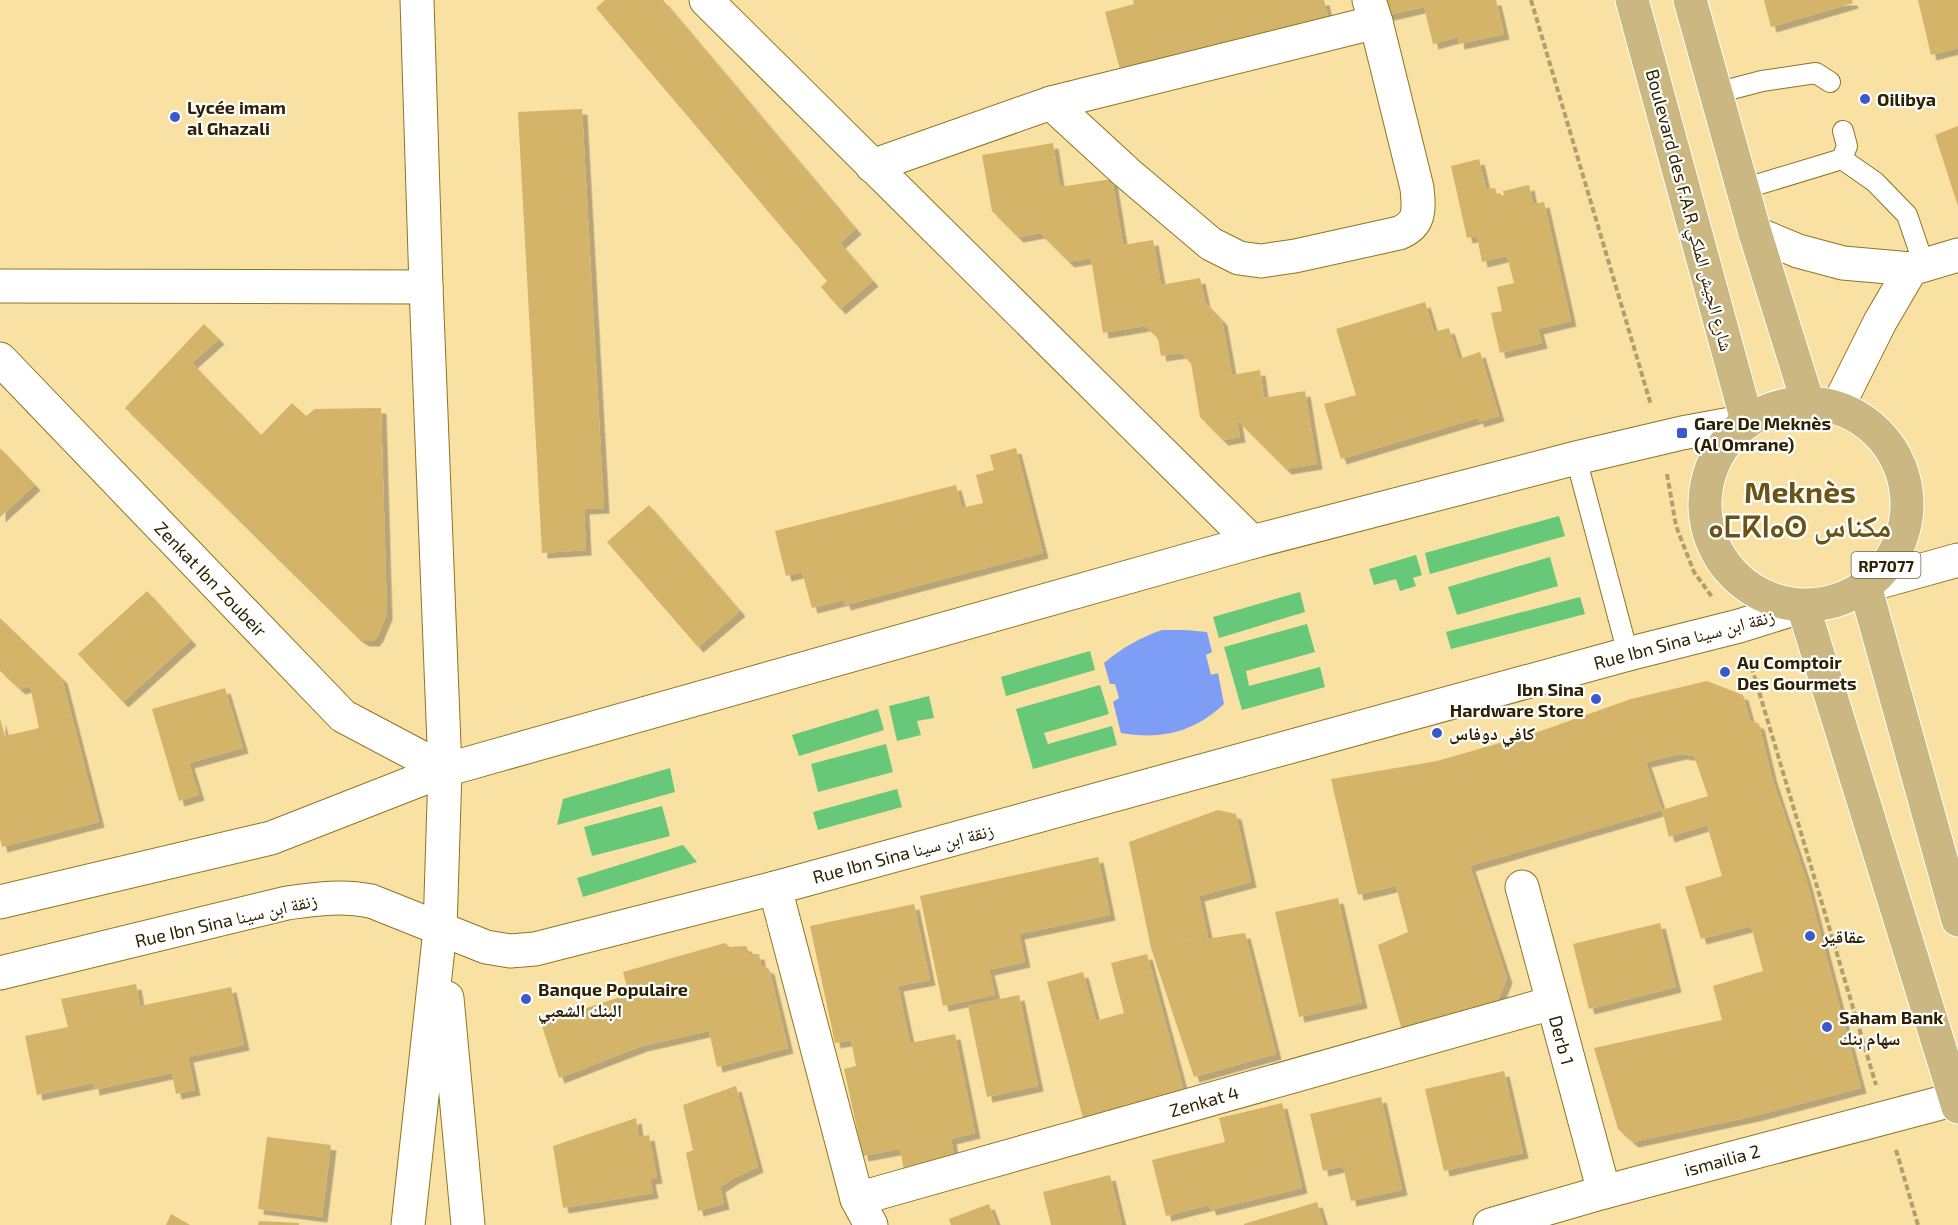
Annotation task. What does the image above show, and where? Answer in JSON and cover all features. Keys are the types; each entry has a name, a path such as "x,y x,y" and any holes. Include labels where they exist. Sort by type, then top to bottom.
{"main road":[{"name":"Boulevard des F.A.R شارع الجيش الملكي","path":"1632,0 1747,421"},
{"path":"1690,0 1755,233 1823,406"},
{"name":"RP7077","path":"1787,404 1823,406 1863,421 1886,443 1901,471 1907,503 1902,534 1888,564 1865,586 1846,597 1825,604 1803,606 1772,600 1744,585 1723,562 1709,533 1704,502 1710,471 1725,443 1747,421 1766,410 1787,404"},
{"name":"RP7077","path":"1865,586 1958,920"},
{"path":"1803,606 1957,1103"}],"street":[{"path":"408,1225 440,930 445,770 417,0"},
{"path":"706,0 1252,542"},
{"path":"872,166 1051,103 1372,11 1417,188 1419,211 1409,229 1400,233 1295,256 1261,261 1239,258 1211,244 1126,172 1051,103"},
{"path":"1755,233 1798,251 1843,263 1917,267 1958,255"},
{"path":"1823,406 1917,267"},
{"path":"0,286 426,287"},
{"name":"Zenkat Ibn Zoubeir","path":"0,359 343,716 445,770"},
{"path":"0,902 271,838 445,770 1252,542 1576,458 1747,421"},
{"path":"1865,586 1958,560"},
{"name":"Rue Ibn Sina زنقة ابن سينا","path":"0,973 286,903 332,897 353,897 371,901 486,947 510,951 535,949 775,888 1628,654 1739,626 1803,606"},
{"name":"Derb 1","path":"1522,887 1604,1192"},
{"path":"775,888 864,1212"},
{"path":"440,930 468,1225"},
{"name":"Zenkat 4","path":"864,1212 1552,1003"},
{"name":"ismailia 2","path":"1490,1225 1604,1192 1886,1118 1957,1103"}],"lane":[{"path":"1716,93 1762,81 1816,73 1830,82"},
{"path":"1842,159 1847,146 1843,131"},
{"path":"1743,189 1842,159"},
{"path":"1842,159 1875,182 1907,215 1917,267"},
{"path":"1576,458 1628,654"}],"path":[{"path":"1531,0 1661,438 1676,526 1694,572 1739,626 1918,1225"}],"green space":[{"path":"1559,516 1565,536 1430,574 1425,553"},
{"path":"1416,555 1422,575 1413,578 1416,586 1400,591 1396,579 1374,585 1369,569"},
{"path":"1550,557 1558,586 1457,615 1448,587"},
{"path":"1300,592 1305,612 1219,638 1213,617"},
{"path":"1580,597 1585,614 1451,649 1446,632"},
{"path":"1307,624 1315,652 1246,671 1249,686 1320,667 1325,687 1242,710 1224,647"},
{"path":"1090,651 1095,670 1006,696 1001,677"},
{"path":"1100,685 1109,714 1044,733 1048,744 1112,726 1117,745 1033,769 1016,709"},
{"path":"929,696 934,718 917,721 921,735 897,741 889,706"},
{"path":"878,709 884,730 799,756 792,735"},
{"path":"886,744 893,772 818,792 811,764"},
{"path":"670,768 675,792 557,825 563,799"},
{"path":"897,789 902,807 818,830 813,812"},
{"path":"662,806 670,836 592,856 584,827"},
{"path":"683,845 697,862 583,897 577,878"}],"water":[{"path":"1162,630 1207,632 1212,652 1206,655 1211,675 1218,673 1224,704 1213,714 1177,732 1150,735 1121,733 1113,702 1119,698 1115,684 1110,684 1104,663 1131,644"}],"building":[{"path":"605,0 663,0 856,229 840,243 873,281 840,309 821,287 827,281 596,8"},
{"path":"1133,0 1324,0 1330,25 1122,77 1105,12 1134,4"},
{"path":"1372,0 1496,0 1504,34 1459,44 1458,37 1433,44 1424,7 1376,18"},
{"path":"1764,0 1852,0 1853,3 1771,27"},
{"path":"1918,0 1958,0 1958,48 1931,55"},
{"path":"582,109 604,508 584,509 586,550 542,553 518,112"},
{"path":"1958,126 1958,206 1935,135"},
{"path":"1053,143 1060,187 1112,179 1123,245 1153,240 1161,285 1200,278 1205,302 1222,320 1232,375 1260,370 1264,398 1305,391 1317,464 1286,469 1237,420 1240,437 1223,440 1200,417 1191,363 1181,353 1161,356 1158,338 1145,326 1103,333 1091,258 1069,262 1040,233 1018,237 992,211 982,155"},
{"path":"1479,159 1486,189 1495,188 1498,197 1504,195 1503,191 1529,185 1533,204 1544,202 1571,321 1538,329 1542,343 1500,353 1491,313 1502,311 1497,287 1514,283 1507,256 1482,262 1477,236 1467,238 1451,166"},
{"path":"1425,302 1434,332 1449,328 1459,359 1480,352 1499,416 1478,422 1478,418 1341,459 1324,404 1356,395 1336,329"},
{"path":"204,324 219,339 192,363 261,435 292,403 306,416 315,409 381,408 387,614 374,641 364,641 356,636 125,408"},
{"path":"0,448 35,485 0,517"},
{"path":"1016,448 1043,553 845,605 844,600 812,608 802,572 786,576 775,531 956,485 962,508 983,503 976,475 994,470 990,455"},
{"path":"649,505 740,611 698,647 607,542"},
{"path":"147,591 191,640 123,702 78,654"},
{"path":"0,618 62,678 99,822 2,847 0,839 0,719 5,736 39,728 30,686 20,689 0,671"},
{"path":"1707,681 1743,695 1750,720 1759,724 1772,778 1806,879 1861,1088 1754,1116 1633,1142 1618,1129 1594,1048 1722,1020 1713,986 1763,971 1751,926 1701,939 1685,887 1722,876 1707,825 1669,837 1662,810 1470,866 1507,978 1496,1005 1403,1034 1378,945 1408,932 1396,886 1358,895 1331,779 1437,761 1538,732 1631,699","holes":["1681,754 1694,756 1708,796 1662,810 1646,762"]},
{"path":"225,688 243,748 189,763 199,795 179,801 152,709"},
{"path":"1218,810 1236,814 1251,882 1199,896 1208,937 1173,944 1245,933 1276,1054 1194,1077 1151,948 1129,842"},
{"path":"1098,857 1110,915 1019,934 1025,962 989,970 995,995 943,1006 920,896"},
{"path":"1338,898 1362,1003 1299,1017 1275,912"},
{"path":"914,904 930,980 898,986 910,1043 955,1034 975,1133 951,1139 955,1159 904,1170 900,1149 863,1156 844,1069 856,1066 851,1040 835,1043 810,926"},
{"path":"1660,923 1676,987 1589,1009 1573,944"},
{"path":"725,943 730,947 746,946 750,954 759,954 761,965 769,969 788,1048 717,1067 709,1031 642,1046 559,1078 541,1023 629,994 623,972"},
{"path":"1147,954 1184,1091 1083,1118 1047,982 1083,972 1096,1021 1124,1013 1111,963"},
{"path":"136,984 140,1006 231,987 244,1045 188,1057 195,1090 176,1094 172,1073 94,1090 93,1083 37,1095 25,1036 68,1027 61,999"},
{"path":"1019,995 1038,1086 987,1097 968,1006"},
{"path":"1504,1071 1523,1153 1444,1171 1425,1089"},
{"path":"736,1086 758,1167 720,1187 724,1204 698,1211 686,1153 693,1150 683,1105"},
{"path":"1381,1097 1402,1190 1351,1201 1343,1166 1323,1171 1310,1114"},
{"path":"1282,1103 1302,1188 1211,1210 1209,1205 1166,1216 1152,1160 1225,1142 1219,1118"},
{"path":"636,1118 639,1137 649,1135 657,1178 650,1179 653,1193 563,1208 553,1146"},
{"path":"267,1137 331,1145 322,1217 258,1209"},
{"path":"1110,1175 1122,1225 1051,1225 1043,1192"},
{"path":"1317,1202 1324,1225 1244,1225 1244,1224"},
{"path":"989,1204 997,1225 951,1225 949,1219"},
{"path":"171,1214 190,1225 166,1225"},
{"path":"259,1221 299,1223 299,1225 258,1225"}],"place":[{"name":"Oilibya","path":"1865,99"},
{"name":"Lycée imam al Ghazali","path":"175,117"},
{"name":"Gare De Meknès (Al Omrane)","path":"1682,433"},
{"name":"Au Comptoir Des Gourmets","path":"1725,672"},
{"name":"Ibn Sina Hardware Store","path":"1596,699"},
{"name":"كافي دوفاس","path":"1437,733"},
{"name":"عقاقير","path":"1810,936"},
{"name":"Banque Populaire البنك الشعبي","path":"526,999"},
{"name":"Saham Bank سهام بنك","path":"1827,1027"}],"district":[{"name":"Meknès ⴰⵎⴽⵏⴰⵙ مكناس","path":"1800,508"}]}
